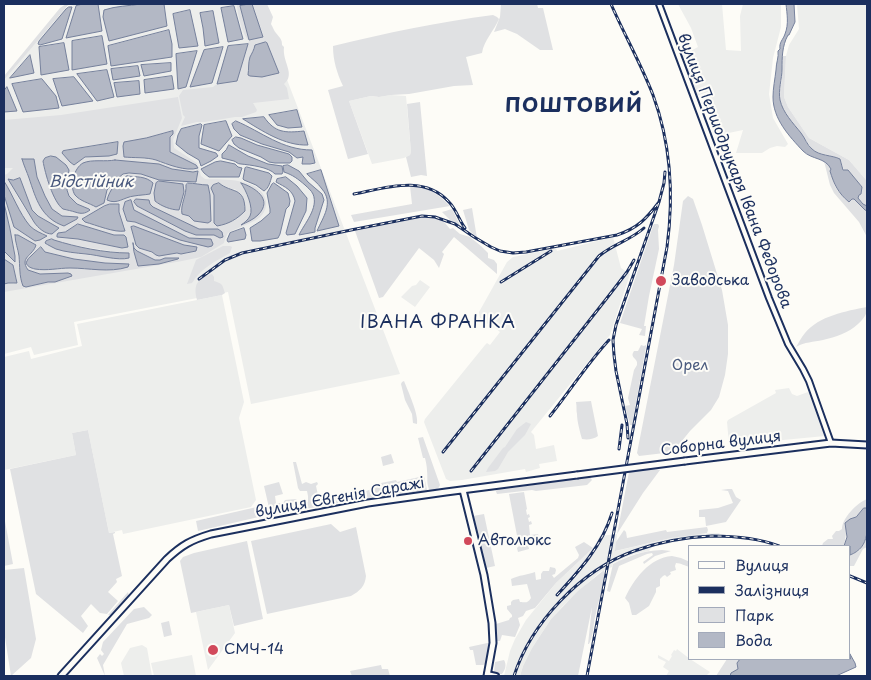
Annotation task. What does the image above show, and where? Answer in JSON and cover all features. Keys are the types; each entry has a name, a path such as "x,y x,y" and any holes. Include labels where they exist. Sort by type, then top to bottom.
{"main road":[{"name":"Соборна вулиця","path":"577,475 831,443 867,445"},
{"name":"вулиця Євгенія Саражі","path":"61,676 67,672 167,559 181,546 196,538 354,506 577,475"},
{"path":"463,490 486,583 492,623 493,643 487,675"}],"street":[{"name":"вулиця Першодрукаря Івана Федорова","path":"659,4 745,236 789,345 809,381 831,443"},
{"path":"487,675 496,676"}],"shaded area":[{"path":"76,4 258,4 400,374 251,404 228,292 74,322 78,345 34,355 31,347 4,354 4,80 59,10"},
{"path":"678,4 722,4 726,50 741,51 740,16 743,4 781,4 781,27 773,58 769,94 773,118 788,144 785,147 777,146 762,153 736,153 743,130 719,135 717,116 708,92 696,96 681,56 698,47 691,28"},
{"path":"797,4 867,4 867,181 849,160 809,138 788,107 784,97 786,56 789,45 799,29"},
{"path":"371,96 406,96 411,152 410,155 404,158 372,164 349,101"},
{"path":"613,237 621,268 630,274 610,335 531,432 534,435 536,449 554,445 557,461 539,464 540,468 526,472 525,469 462,480 450,481 446,479 424,422 485,345 487,343 490,345 500,332 480,318 479,312 507,262 513,257 556,248 557,251"},
{"path":"420,280 430,287 415,307 401,297"},
{"path":"222,295 244,402 239,418 256,500 251,507 123,534 122,530 109,533 88,430 72,433 76,455 4,470 4,357 29,351 31,359 82,346 77,324"},
{"path":"789,388 792,394 797,396 808,392 812,396 825,436 729,444 728,420 776,393 775,390"},
{"path":"720,533 716,538 689,539 652,547 649,551 634,554 613,563 612,567 600,572 551,619 532,648 520,676 504,676 510,651 526,620 556,583 593,548 600,536 617,534 616,551 693,534"},
{"name":"СМЧ-14","path":"229,605 235,633 208,670 196,612"},
{"path":"142,645 147,648 152,676 124,676 121,663 130,648"},
{"path":"677,649 688,657 688,660 692,660 710,672 706,676 666,676 669,671 663,667 666,662 658,658 658,655 669,661 674,650 676,651"},
{"path":"192,655 196,676 154,676 151,663"}],"green space":[{"path":"69,4 4,80 4,76 60,8"},
{"path":"237,4 249,4 240,7 249,37 248,40 240,23"},
{"path":"252,4 267,4 273,17 271,24 282,41 289,72 289,76 284,84 287,88 289,99 253,103 257,110 256,112 242,117 197,122 181,126 185,117 179,96 183,90 213,87 217,84 237,81 249,40 263,37","holes":["267,43 279,73 253,77 251,56"]},
{"path":"501,4 537,4 538,8 543,8 553,50 540,50 517,34 505,29 494,32 500,17"},
{"path":"493,15 499,19 482,53 466,57 473,85 454,86 409,94 371,96 349,101 368,154 348,159 328,90 343,86 336,67 333,46 413,28"},
{"path":"782,56 786,56 784,97 788,107 809,138 849,160 867,181 867,206 858,198 862,187 848,170 844,170 840,159 817,153 812,149 785,113 780,102"},
{"path":"178,97 182,118 173,140 174,148 197,163 201,176 205,179 240,181 257,188 263,193 266,201 264,212 256,220 228,233 224,243 201,257 4,292 4,284 14,284 17,280 13,265 4,259 4,251 12,260 15,261 16,259 4,195 14,227 31,239 40,240 47,237 30,226 18,209 7,186 4,175 13,168 4,168 4,120 61,115","holes":["173,131 170,137 170,152 196,165 196,169 165,164 155,160 124,157 125,142","118,143 117,154 80,160 63,151","25,159 34,160 37,177 52,209 62,216 78,217 77,219 68,223 60,222 46,214 36,198 26,170","115,160 159,164 172,169 198,172 196,182 160,180 134,173 121,176 108,189 104,203 95,207 77,197 77,170 82,164 87,162","43,161 69,175 68,193 70,197 77,204 89,209 89,211 80,213 63,208 56,200","20,178 32,210 38,216 58,228 48,234 38,228 19,200 9,180","159,182 177,184 173,210 160,205","193,183 208,186 211,221 186,216 181,209 186,191","216,183 236,189 214,218","242,184 257,191 263,202 263,207 245,222 251,213 251,206","136,199 148,200 153,207 199,229 218,229 214,235 196,235 176,227 137,206 134,202","132,202 133,210 208,247 180,240 135,222 127,221 124,212 125,208","117,204 125,228 122,232 85,222 82,219 104,205","78,224 114,235 122,235 126,237 127,247 122,248 78,239 59,238 62,232","16,235 36,245 25,262 28,270 40,274 68,273 68,278 26,287 19,271 19,259 15,242","156,235 184,245 196,247 196,251 185,254 159,256 138,246","52,239 67,244 128,253 125,259 77,254 46,241","132,244 137,251 155,260 179,258 159,264 138,266","41,247 45,252 74,259 121,263 124,268 109,270 61,269 28,259"]},
{"path":"420,102 427,176 411,177 406,157 411,152 407,104"},
{"path":"824,161 830,166 835,186 839,193 849,202 852,198 854,199 867,211 867,237 859,222 834,193"},
{"path":"410,186 421,187 432,192 450,206 354,222 351,215 412,204"},
{"name":"Орел","path":"688,196 693,199 722,290 728,325 728,354 725,375 719,397 711,410 673,452 639,456 637,453 674,265 683,201"},
{"path":"472,208 477,238 469,230 463,210"},
{"path":"452,209 460,225 450,220 442,212"},
{"path":"433,215 450,229 453,228 460,234 470,237 481,246 488,253 488,258 494,260 497,264 497,274 454,237 442,252 444,254 439,268 434,260 419,248 383,297 379,298 355,231"},
{"path":"654,224 659,226 659,249 644,326 646,326 645,336 639,335 642,329 620,323"},
{"path":"223,246 232,247 230,253 209,265 192,283 187,284 196,260"},
{"path":"212,274 214,281 222,285 225,293 197,300 197,283"},
{"path":"867,307 863,318 850,330 833,338 806,343 796,347 811,327 825,318"},
{"path":"641,345 646,345 646,347 632,425 630,425 625,406 630,405 628,398 634,370 637,365 633,353 638,351"},
{"path":"404,381 415,409 417,424 413,423 412,414 405,400 401,384"},
{"path":"591,401 598,436 591,439 582,439 576,402"},
{"path":"526,422 531,424 525,435 508,452 498,469 486,472 517,429"},
{"path":"88,430 109,533 115,532 113,534 122,576 116,579 117,582 108,592 118,601 107,614 100,613 91,604 81,616 88,626 83,633 36,594 10,469 76,455 72,433"},
{"path":"423,437 440,485 437,489 430,491 425,458 423,458 418,438"},
{"path":"391,454 394,463 383,466 381,457"},
{"path":"293,462 296,462 302,484 317,482 318,495 323,494 324,496 338,493 338,503 299,510 270,512 264,486 279,482 283,494 275,496 276,503 296,499 300,505 308,502 307,491 300,491 298,488"},
{"path":"660,470 617,534 629,472"},
{"path":"424,476 427,490 425,492 368,500 366,491 372,489 371,485"},
{"path":"590,477 592,480 587,485 497,494 495,489 512,488"},
{"path":"732,489 736,497 741,500 726,522 706,526 705,517 699,517 699,510 718,508 733,503 728,491 721,490"},
{"path":"524,492 527,515 529,514 529,522 531,521 532,524 529,525 530,535 538,534 539,537 527,540 529,549 518,552 517,548 519,546 509,494"},
{"path":"867,499 867,508 864,508 856,517 850,519 844,545 822,545 828,539 833,539 832,536 836,531 842,529 844,520 859,504"},
{"path":"261,506 263,516 198,531 196,521"},
{"path":"484,514 495,566 486,568 473,516"},
{"path":"4,516 13,564 4,566"},
{"path":"331,524 340,532 356,527 366,576 362,588 351,596 267,614 251,541"},
{"path":"707,527 707,533 671,538 615,551 616,542 624,530 627,538 666,530 667,532"},
{"path":"867,538 867,547 863,549 854,566 851,566 851,555 859,551"},
{"path":"247,541 263,619 234,626 229,605 191,613 180,561 183,557"},
{"path":"584,542 593,548 556,583 535,608 526,611 523,616 518,618 520,625 515,637 502,635 500,641 497,641 496,624 509,620 512,617 507,606 511,605 513,600 519,599 520,602 526,602 531,598 527,584 512,586 511,579 535,572 536,580 541,579 543,571 549,571 550,567 556,570 555,574 552,575 554,578 578,558 579,555 575,547"},
{"path":"662,550 671,551 655,556 644,564 643,562 653,555 652,553 619,566 610,592 607,591 613,564 637,554"},
{"path":"672,556 681,558 688,561 688,566 676,563 676,570 670,572 671,574 667,577 665,575 660,579 660,586 656,588 649,606 636,615 632,615 629,603 625,598 643,571 649,565"},
{"path":"24,568 36,639 31,658 11,676 4,631 4,570"},
{"path":"604,570 603,585 592,637 588,644 592,607 578,676 520,676 532,648 551,619 578,591"},
{"path":"128,592 129,596 113,615 108,615"},
{"path":"144,607 152,615 149,618 127,624 103,665 105,676 97,658 100,654 102,656 104,654 101,650 103,642 134,609"},
{"path":"169,621 172,635 164,637 161,623"},
{"path":"492,642 488,663 476,665 473,650 470,650 469,647"},
{"path":"504,660 505,667 502,674 494,672 495,662"},
{"path":"726,660 740,660 738,669 730,676 716,676"},
{"path":"381,665 382,669 388,669 390,676 352,676 350,671"}],"water":[{"path":"98,4 102,31 66,38 76,6"},
{"path":"141,4 164,4 167,26 109,41 103,17 104,10"},
{"path":"252,4 263,37 249,40 240,6"},
{"path":"786,4 794,4 795,22 786,39 783,52 779,92 781,105 812,149 818,153 840,159 843,170 848,170 862,187 858,198 867,206 867,211 854,199 849,202 839,192 828,165 803,151 787,133 776,113 773,90 778,51 787,26"},
{"path":"234,6 243,39 228,42 221,8"},
{"path":"69,7 72,7 62,39 38,44 39,41"},
{"path":"190,10 198,46 179,48 173,14"},
{"path":"213,11 219,43 205,46 200,13"},
{"path":"169,30 172,57 111,66 108,46"},
{"path":"102,36 107,64 72,70 72,41"},
{"path":"64,43 69,70 41,75 39,47"},
{"path":"267,43 279,73 262,77 248,75 249,59 255,45"},
{"path":"248,44 237,81 217,84 228,46"},
{"path":"223,47 212,83 190,87 204,50"},
{"path":"197,51 186,87 178,89 176,54"},
{"path":"30,55 34,73 10,78"},
{"path":"171,63 171,71 144,76 141,65"},
{"path":"138,66 140,76 113,80 111,69"},
{"path":"107,70 114,97 97,101 77,74"},
{"path":"172,76 174,89 145,93 144,80"},
{"path":"74,77 93,101 62,106 53,79"},
{"path":"42,79 56,96 59,108 23,112 12,84"},
{"path":"139,81 140,94 117,97 114,83"},
{"path":"7,87 17,111 4,112 4,91"},
{"path":"297,110 302,127 288,128 277,125 269,115"},
{"path":"264,117 272,126 281,131 304,131 308,145 299,145 282,140 243,119"},
{"path":"226,121 232,136 219,151 201,144 204,125"},
{"path":"236,121 282,144 312,150 315,163 302,164 303,157 297,158 289,152 240,135 232,124"},
{"path":"201,124 199,148 216,153 218,156 201,166 199,160 176,144 181,129"},
{"name":"Відстійник","path":"173,131 170,137 170,152 196,165 198,168 182,168 152,159 124,157 124,142"},
{"path":"236,137 289,154 292,157 292,161 290,163 269,162 239,148 232,140"},
{"name":"Відстійник","path":"118,142 117,154 85,157 74,165 62,153 63,151"},
{"path":"229,145 248,156 268,164 282,166 282,174 275,174 264,168 239,164 222,158 222,154"},
{"name":"Відстійник","path":"51,156 56,157 69,170 67,190 69,196 77,204 90,210 85,213 79,213 63,209 59,205 50,187 43,161"},
{"name":"Відстійник","path":"22,159 34,159 37,177 52,209 62,216 78,217 77,219 64,226 56,223 45,213 37,200"},
{"name":"Відстійник","path":"115,160 159,164 172,169 198,171 196,182 159,180 141,174 129,173 123,174 117,179 107,190 104,203 96,207 75,195 72,187 75,173 80,165 91,161"},
{"path":"221,161 235,164 242,168 239,177 209,177 201,169"},
{"path":"288,165 299,171 322,194 324,200 315,232 299,235 313,210 314,199 312,193 305,185 295,177 284,172 283,166"},
{"path":"245,168 269,173 272,176 266,190 264,191 243,179"},
{"path":"321,170 339,226 317,231 326,210 327,200 320,187 307,174"},
{"name":"Відстійник","path":"127,176 141,177 153,183 150,194 114,202 107,200 114,186"},
{"path":"286,177 307,198 306,211 295,234 287,235 295,201 290,191 276,182 277,179"},
{"name":"Відстійник","path":"20,178 32,210 38,216 59,228 52,234 44,232 36,224 8,179"},
{"name":"Відстійник","path":"4,181 30,226 47,236 35,241 14,227 4,195"},
{"name":"Відстійник","path":"159,181 183,184 184,192 179,210 160,205 155,201 156,183"},
{"path":"188,183 208,185 211,221 208,223 194,221 189,216 182,214 186,185"},
{"path":"219,183 240,194 243,198 245,211 232,221 217,226 214,223 214,195 211,188"},
{"path":"241,183 251,187 260,194 264,204 258,215 241,225 249,217 251,208"},
{"path":"274,183 288,193 290,201 286,209 280,234 278,238 252,241 250,228 270,213 267,193"},
{"name":"Відстійник","path":"136,199 149,200 153,207 199,229 218,229 222,232 223,237 196,235 185,231 137,206 134,202"},
{"name":"Відстійник","path":"131,200 134,210 189,238 211,239 212,246 208,247 180,240 135,222 127,221 123,209 125,202"},
{"path":"4,203 10,229 15,262 4,251"},
{"name":"Відстійник","path":"119,204 119,212 125,231 105,228 85,222 82,219 104,206"},
{"name":"Відстійник","path":"78,224 114,235 124,235 128,247 122,248 78,239 57,237 58,233 65,232"},
{"name":"Відстійник","path":"134,226 184,245 197,247 196,251 156,255 136,245 131,227"},
{"path":"244,228 245,239 228,242 230,233"},
{"path":"15,235 36,245 25,262 28,270 40,274 68,273 72,276 55,282 23,286"},
{"path":"52,239 91,249 129,253 129,258 114,258 59,250 45,243"},
{"path":"133,243 137,251 155,260 179,258 159,264 138,266 134,252"},
{"path":"41,247 45,252 74,259 129,264 128,267 121,269 106,270 70,268 39,270 30,267 26,263"},
{"path":"4,259 13,265 17,283 4,284"},
{"path":"864,508 867,508 865,542 862,547 851,554 851,545 844,545 847,537 845,523 856,517"},
{"path":"851,656 856,667 836,676 730,676 731,673 738,669 737,663 739,660 851,660"}],"railway":[{"path":"587,676 667,247 670,208 667,151 659,113 648,83 611,4"},
{"path":"628,438 616,371 613,340 616,325 659,202 665,172"},
{"path":"354,194 404,185 428,188 439,193 449,202 465,228"},
{"path":"199,279 225,260 242,253 422,216 435,217 455,224 500,251 526,252 617,235 641,222 659,202"},
{"path":"443,452 599,256 644,228"},
{"path":"501,282 551,251"},
{"path":"471,471 607,298 634,260"},
{"path":"550,416 593,358 609,340"},
{"path":"619,449 622,425"},
{"path":"557,595 582,567 596,547 612,513"},
{"path":"514,676 532,637 545,618 577,585 595,571 614,560 653,545 702,537 746,538 776,545"},
{"path":"851,576 867,583"}],"place":[{"name":"Заводська","path":"661,281"},
{"name":"Автолюкс","path":"468,541"},
{"name":"СМЧ-14","path":"213,650"}],"district":[{"name":"ПОШТОВИЙ","path":"574,106"},
{"name":"ІВАНА ФРАНКА","path":"438,323"}]}
